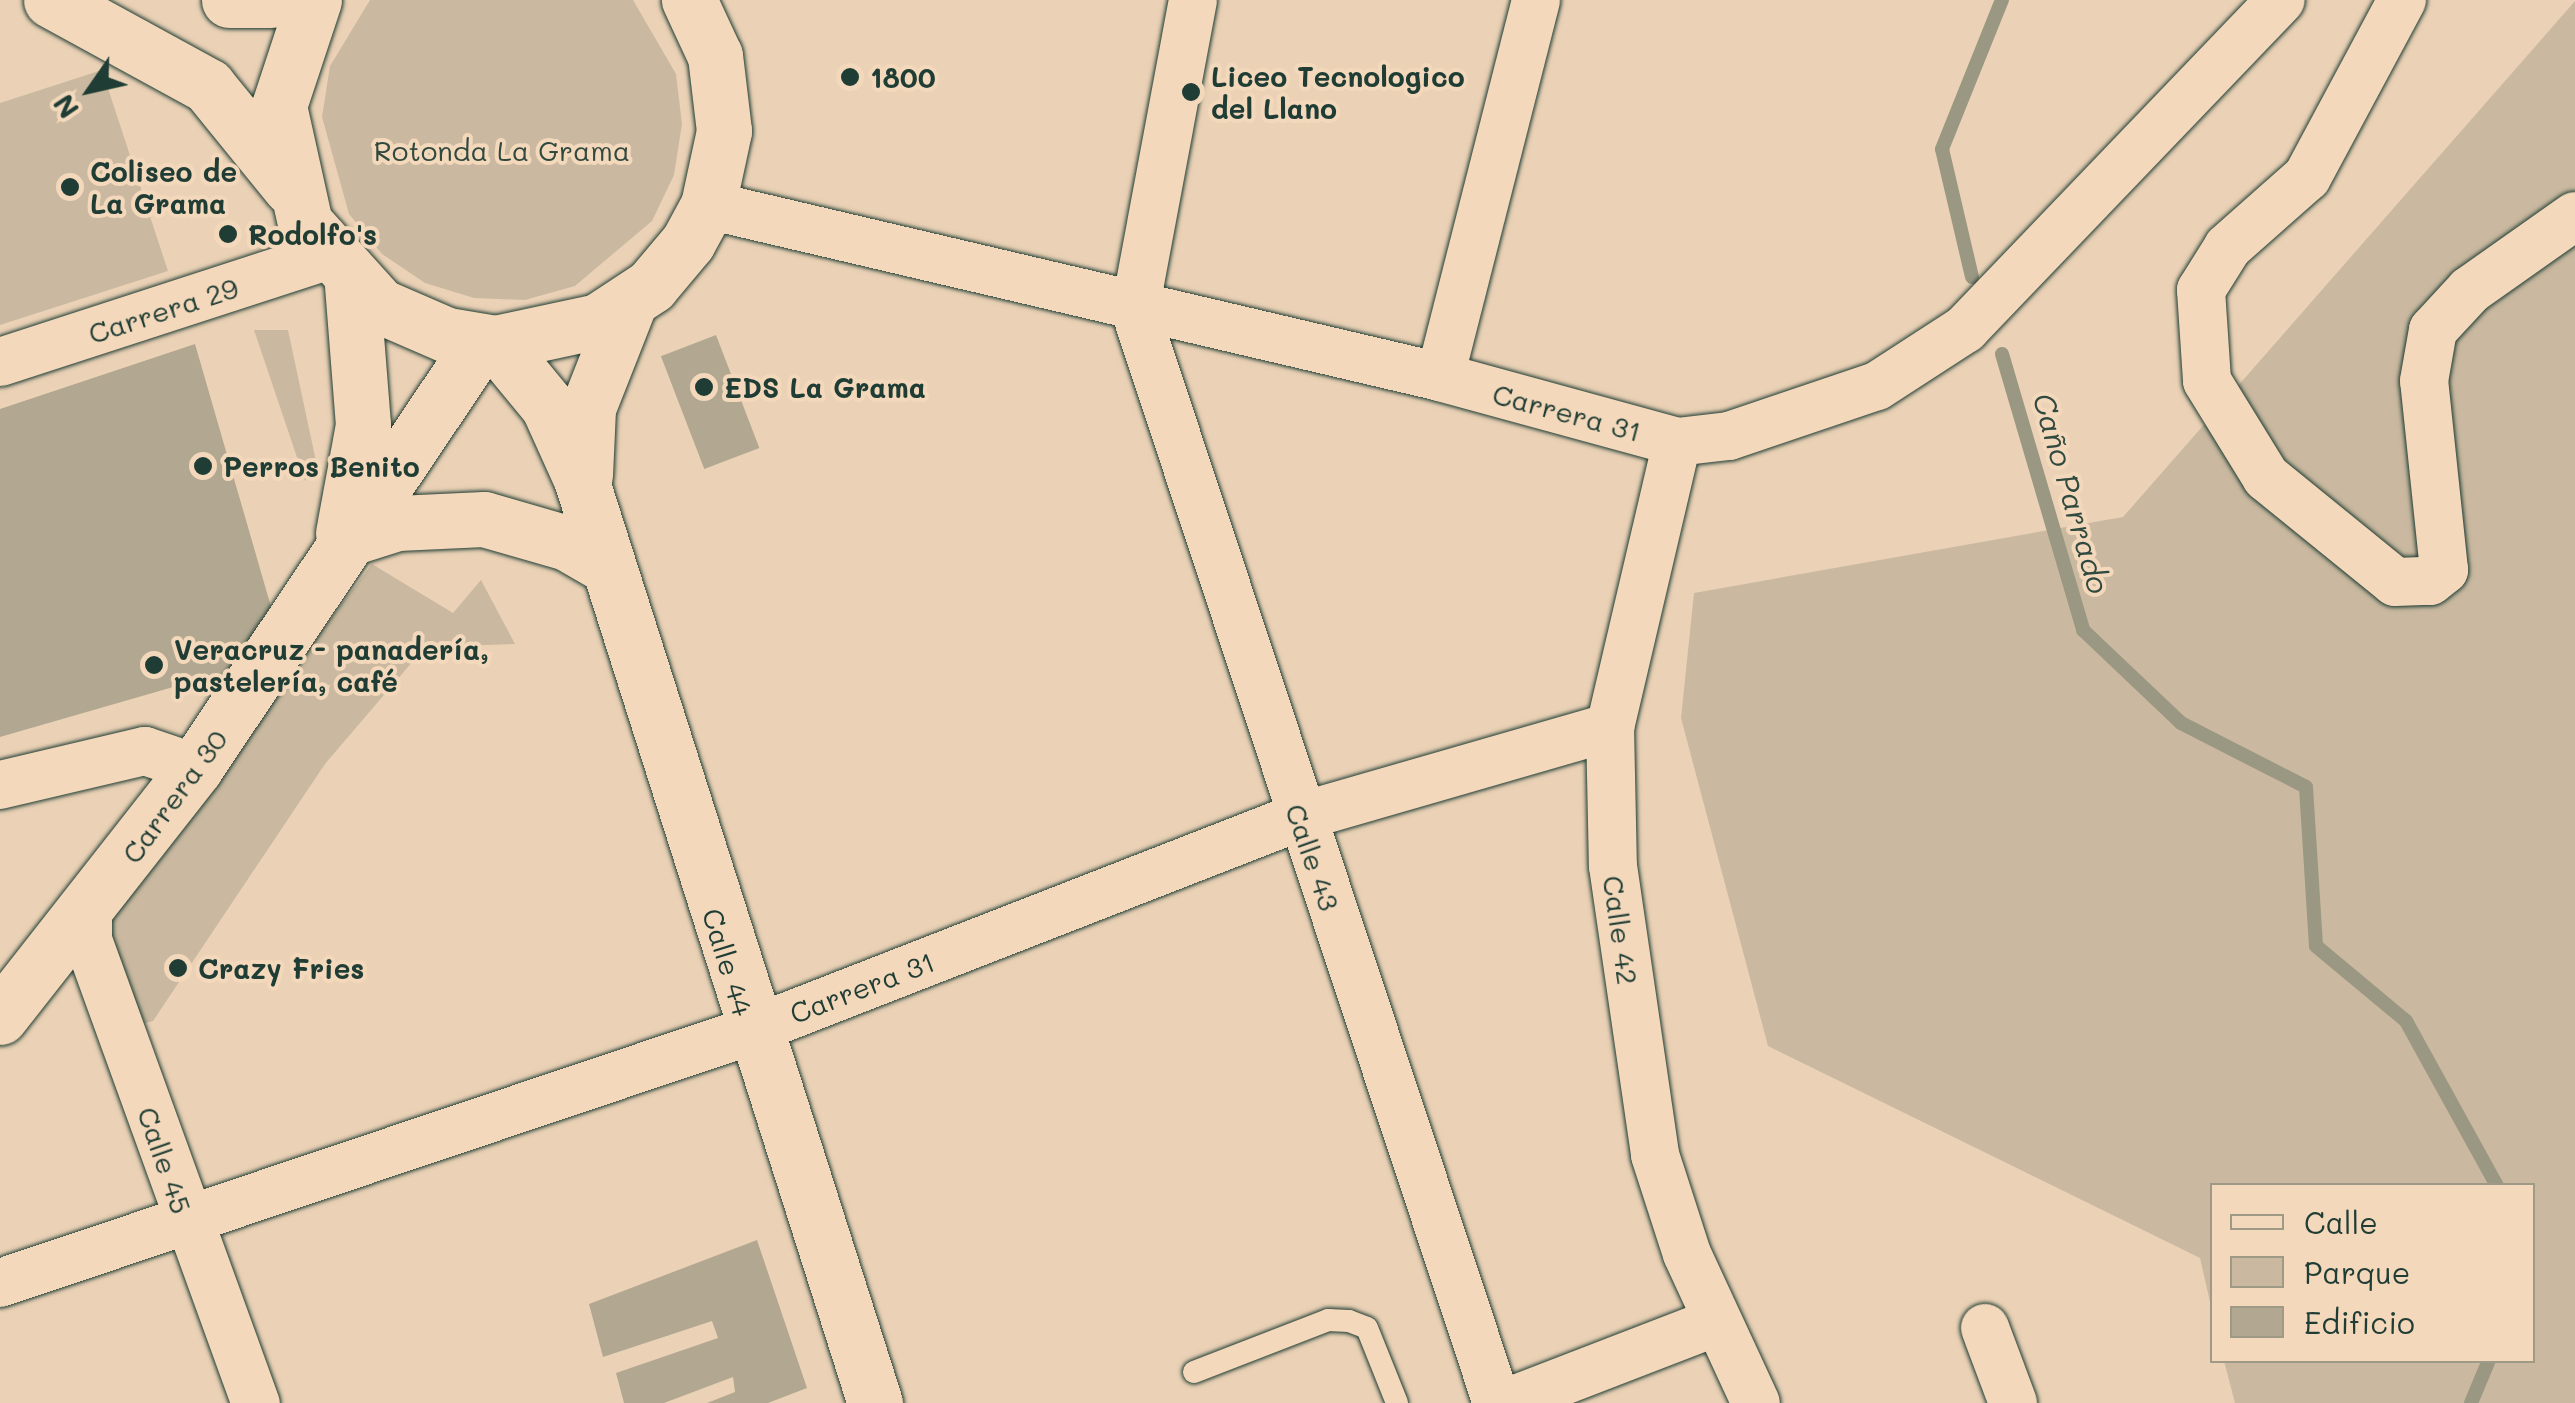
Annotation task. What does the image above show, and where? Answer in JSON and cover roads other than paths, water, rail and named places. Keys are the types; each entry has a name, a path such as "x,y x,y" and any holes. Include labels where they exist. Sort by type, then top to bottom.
{"main road":[{"path":"51,0 208,86 290,187 339,270 412,323 489,342 565,334 628,304 672,265 708,205 724,131 700,7"},
{"path":"229,0 271,0"},
{"path":"290,187 279,106 314,0"},
{"name":"Carrera 30","path":"339,270 363,425 345,551"},
{"name":"Calle 44","path":"598,541 588,408 628,304"},
{"name":"Carrera 30","path":"0,1016 88,914 195,768 489,342"},
{"name":"Calle 44","path":"489,342 568,441 750,1031 876,1403"},
{"path":"345,551 397,523 484,519 567,543 598,541"}],"street":[{"path":"1135,310 1193,0"},
{"path":"1440,376 1536,0"},
{"name":"Carrera 31","path":"708,205 1135,310 1440,376 1677,442 1830,408 1923,360 2004,295 2281,0"},
{"path":"2402,0 2307,178 2228,247 2201,290 2207,381 2266,477 2395,582 2430,581 2444,570 2424,381 2433,330 2470,290 2575,216"},
{"name":"Carrera 29","path":"0,362 339,270"},
{"name":"Calle 43","path":"1135,310 1300,818 1497,1403"},
{"name":"Calle 42","path":"1677,442 1610,727 1612,866 1648,1121 1716,1322 1756,1403"},
{"name":"Carrera 31","path":"0,1284 750,1031 1300,818 1610,727"},
{"path":"0,785 145,751 195,768"},
{"name":"Calle 45","path":"88,914 88,940 186,1221 256,1403"},
{"path":"1506,1403 1716,1322"},
{"path":"1986,1328 2013,1403"}],"lane":[{"path":"1194,1372 1328,1320 1350,1320 1367,1328 1397,1403"}],"waterway":[{"name":"Caño Parrado","path":"1972,277 1942,149 2002,0"},
{"name":"Caño Parrado","path":"2002,354 2083,630 2181,723 2306,787 2316,946 2406,1021 2495,1183"},
{"name":"Caño Parrado","path":"2471,1403 2488,1363"}],"place":[{"name":"1800","path":"850,77"},
{"name":"Liceo Tecnologico del Llano","path":"1191,92"},
{"name":"Coliseo de La Grama","path":"70,187"},
{"name":"Rodolfo's","path":"228,234"},
{"name":"EDS La Grama","path":"704,387"},
{"name":"Perros Benito","path":"203,466"},
{"name":"Veracruz - panadería, pastelería, café","path":"154,665"},
{"name":"Crazy Fries","path":"178,968"}],"park label":[{"name":"Rotonda La Grama","path":"502,150"}]}
